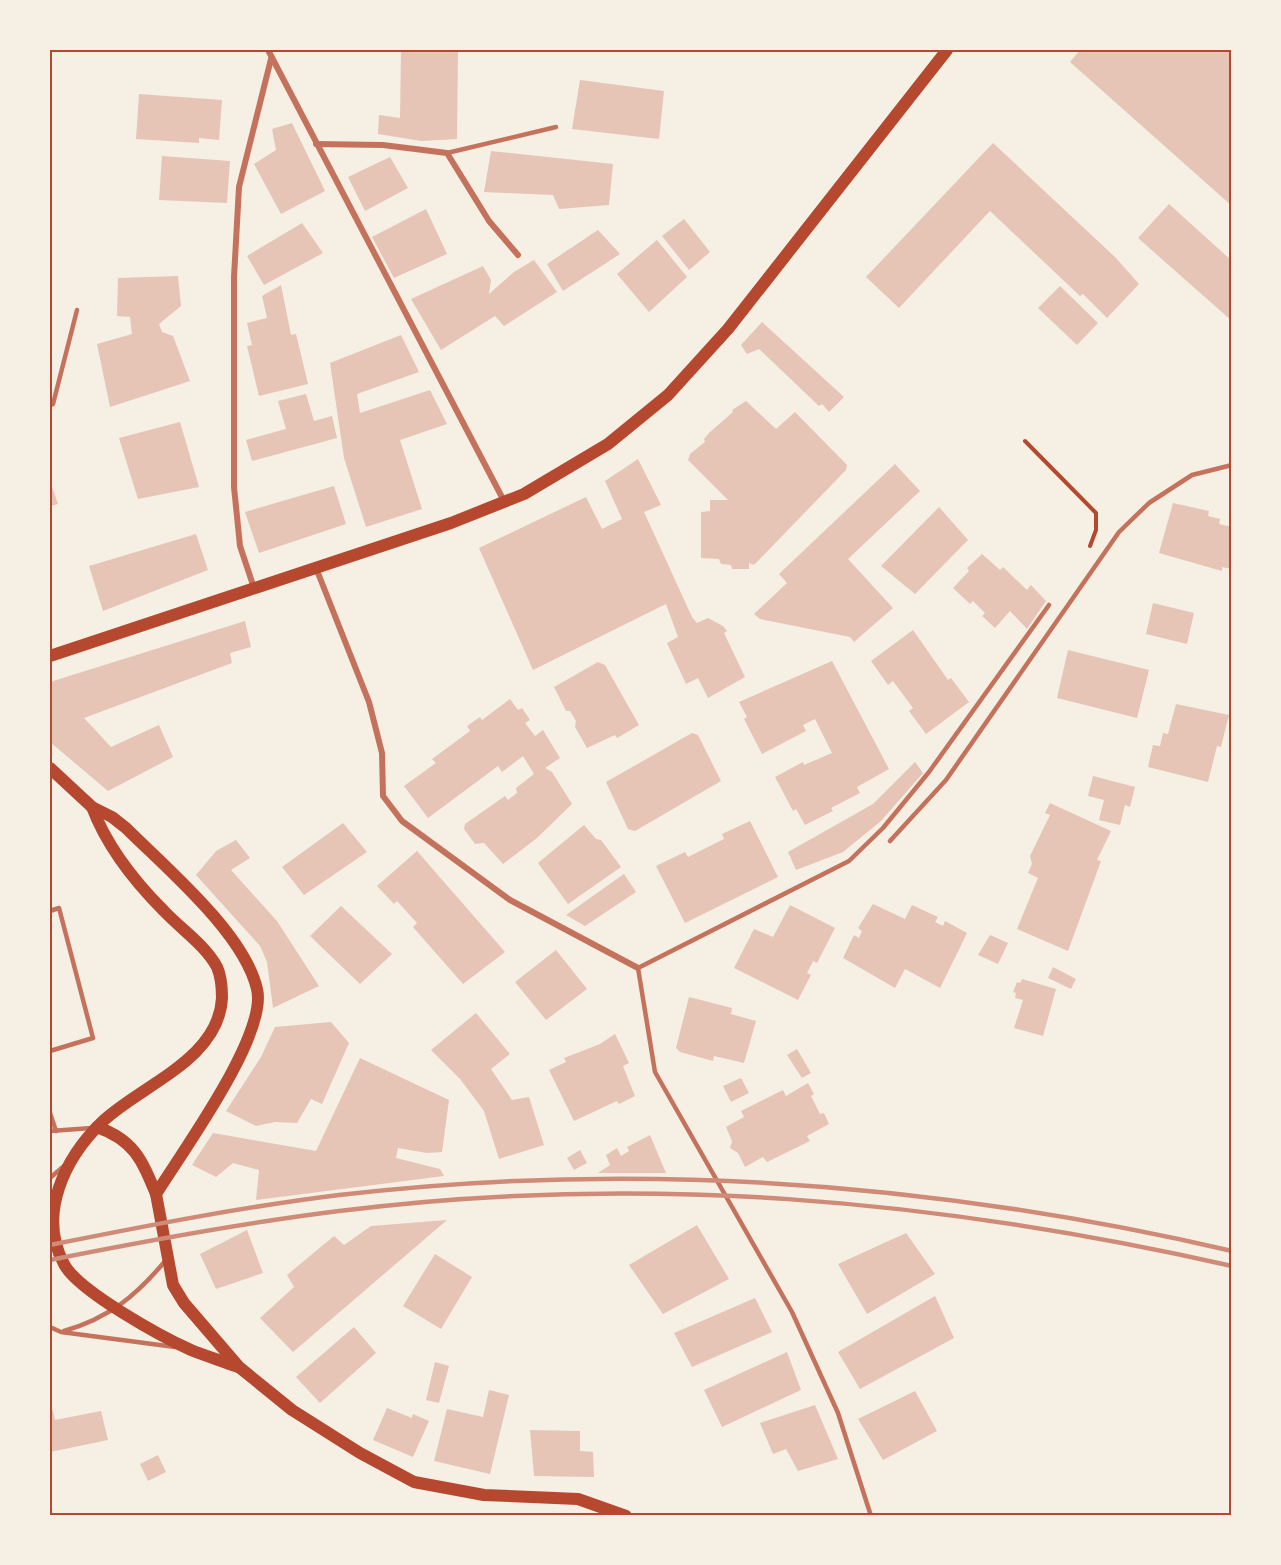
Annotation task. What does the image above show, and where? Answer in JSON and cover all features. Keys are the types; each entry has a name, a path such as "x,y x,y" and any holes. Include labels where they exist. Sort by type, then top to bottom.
{"main road":[{"path":"50,657 451,523 524,494 608,444 668,395 728,329 948,50"},
{"path":"50,768 92,807 112,817 126,828 225,930 251,970 258,991 250,1037 235,1066 156,1194"},
{"path":"92,807 112,850 138,883 205,951 217,968 222,1000 217,1018 207,1037 183,1065 97,1127 73,1158 54,1198 52,1218 56,1239 64,1265 83,1285 116,1308 190,1349 239,1367"},
{"path":"97,1127 117,1134 128,1142 146,1170 156,1194 173,1285 184,1303 239,1367 292,1410 360,1453 414,1482 484,1495 578,1499 626,1515"}],"street":[{"path":"268,50 504,502"},
{"path":"254,589 240,546 234,487 234,277 239,187 271,59"},
{"path":"316,144 383,145 447,153 489,221 518,255"},
{"path":"316,568 369,702 382,753 383,796 402,821 510,900 638,968"}],"lane":[{"path":"447,153 556,128"},
{"path":"50,405 53,404 77,310"},
{"path":"890,841 946,780 1119,532 1149,503 1192,475 1232,465"},
{"path":"871,1515 837,1413 792,1312 655,1072 638,968 849,861 883,828 929,772 1049,605"},
{"path":"50,911 59,908 93,1038 50,1052"},
{"path":"50,1113 56,1131"},
{"path":"50,1131 97,1127"},
{"path":"50,1178 73,1158"},
{"path":"62,1332 87,1324 116,1308 142,1289 167,1259"},
{"path":"50,1327 62,1332 190,1349"}],"path":[{"path":"1025,441 1096,513 1096,530 1088,550"}],"building":[{"path":"401,50 458,50 457,139 421,141 378,134 379,115 400,118"},
{"path":"1080,50 1232,50 1232,206 1070,62"},
{"path":"580,80 664,91 659,139 572,129"},
{"path":"139,94 222,100 219,140 199,138 199,143 136,139"},
{"path":"292,123 325,191 281,214 254,164 276,150 272,129"},
{"path":"993,143 1116,258 1139,284 1107,318 1083,294 1080,296 990,211 899,308 866,277"},
{"path":"491,151 613,164 609,205 559,209 553,195 484,192"},
{"path":"162,156 230,161 227,203 159,200"},
{"path":"390,157 408,188 365,211 348,177"},
{"path":"1169,204 1232,261 1232,321 1138,238"},
{"path":"426,209 447,254 394,278 372,237"},
{"path":"684,219 710,252 689,270 662,236"},
{"path":"302,223 323,253 264,285 247,256"},
{"path":"598,230 620,254 563,291 547,264"},
{"path":"657,240 687,277 649,312 617,274"},
{"path":"534,260 557,292 504,326 495,316 441,350 411,299 483,266 491,280 489,294 514,272"},
{"path":"178,276 181,306 159,324 162,332 173,336 190,381 110,407 97,344 132,334 130,317 117,316 118,278"},
{"path":"281,285 291,335 296,334 308,384 259,396 247,346 252,345 247,323 267,318 262,296"},
{"path":"1060,286 1098,323 1077,345 1038,308"},
{"path":"762,322 844,397 829,412 822,404 819,406 759,349 747,354 741,345"},
{"path":"401,335 419,372 357,394 360,413 430,390 447,424 400,440 422,509 366,527 344,458 330,363"},
{"path":"306,394 314,421 332,416 337,438 252,461 246,440 286,429 278,401"},
{"path":"746,401 776,429 795,412 847,465 846,470 754,565 749,563 749,569 732,569 731,565 721,564 719,559 701,558 701,512 710,511 710,500 728,500 688,460 690,454 705,442 704,439 710,432 733,412 732,410"},
{"path":"180,422 199,487 138,499 119,438"},
{"path":"638,459 661,505 644,512 692,617 697,623 708,618 723,626 727,631 724,633 745,677 708,698 698,678 686,684 667,643 678,637 666,604 533,670 479,548 586,497 602,529 622,519 605,481"},
{"path":"895,464 920,491 848,559 893,608 854,642 850,637 760,619 754,614 787,583 779,574"},
{"path":"50,481 58,504 50,506"},
{"path":"334,486 346,524 259,553 245,512"},
{"path":"1173,503 1209,511 1208,516 1220,519 1219,524 1232,527 1232,569 1222,567 1222,571 1159,553"},
{"path":"939,507 968,540 915,594 881,566"},
{"path":"196,534 208,570 103,611 89,566"},
{"path":"982,554 1000,570 1003,567 1027,590 1031,585 1046,601 1027,629 1010,611 995,628 982,616 985,613 973,601 970,604 953,588 969,571 967,568"},
{"path":"1153,603 1194,613 1187,644 1146,634"},
{"path":"245,621 251,647 230,653 232,663 84,718 111,747 159,725 173,757 108,791 50,742 50,682"},
{"path":"913,630 948,680 951,678 969,702 926,734 909,711 913,708 893,681 888,685 871,661"},
{"path":"1068,650 1149,670 1137,718 1057,698"},
{"path":"832,661 889,769 857,787 860,793 831,808 833,811 805,825 796,809 793,811 775,777 803,762 804,765 832,753 815,719 803,725 806,731 762,754 744,719 747,717 739,702"},
{"path":"598,662 605,665 639,725 617,738 615,735 587,748 575,727 576,721 570,711 566,711 554,687"},
{"path":"510,699 518,710 522,708 530,720 525,723 535,736 543,730 560,758 545,768 552,772 572,804 537,838 503,864 484,843 475,844 464,829 465,824 505,796 508,800 517,793 516,788 534,774 523,756 502,772 498,766 428,818 404,786 436,763 432,759 470,731 467,726 480,717 482,720"},
{"path":"1176,704 1229,715 1221,747 1217,746 1208,782 1148,767 1153,745 1160,746 1163,733 1168,734"},
{"path":"692,733 698,735 721,781 635,831 628,829 606,782"},
{"path":"915,762 923,773 881,821 843,852 796,870 788,852 873,804"},
{"path":"1093,776 1135,787 1130,807 1125,805 1120,825 1099,820 1104,800 1088,796"},
{"path":"1050,803 1111,831 1097,860 1101,861 1068,951 1017,929 1038,878 1028,873 1032,864 1030,856 1050,815 1045,813"},
{"path":"750,821 778,877 685,923 656,866 685,852 688,857 724,839 722,834"},
{"path":"343,823 367,852 304,895 282,867"},
{"path":"584,825 596,839 601,840 621,867 568,904 538,863"},
{"path":"236,840 250,858 231,870 277,921 319,986 273,1008 267,962 260,946 196,875 216,851"},
{"path":"417,851 505,952 463,984 413,927 417,923 397,901 394,904 377,886"},
{"path":"624,874 636,892 585,926 566,915"},
{"path":"873,904 905,919 912,905 938,917 935,922 943,926 945,921 967,933 940,988 905,969 895,988 843,958 854,935 859,938 862,931 858,928"},
{"path":"790,905 835,928 817,963 813,961 807,973 811,975 798,1000 734,968 754,929 773,937"},
{"path":"341,906 392,954 360,984 310,936"},
{"path":"990,935 1008,943 998,964 978,955"},
{"path":"556,950 587,989 546,1020 515,982"},
{"path":"1053,967 1076,979 1071,989 1048,978"},
{"path":"1022,979 1056,989 1043,1036 1014,1028 1023,1000 1015,998 1016,993 1013,992 1017,982 1020,983"},
{"path":"689,997 732,1008 731,1014 756,1021 744,1063 714,1056 713,1061 680,1052 676,1048"},
{"path":"476,1013 510,1054 491,1069 512,1100 529,1097 544,1145 499,1159 484,1111 460,1079 431,1050"},
{"path":"331,1022 349,1043 322,1104 311,1099 297,1123 275,1122 256,1126 226,1111 261,1057 275,1027"},
{"path":"615,1034 629,1063 623,1066 635,1096 619,1104 617,1101 574,1121 549,1070 566,1062 564,1058 600,1044"},
{"path":"797,1049 811,1073 802,1078 787,1055"},
{"path":"360,1058 449,1100 442,1152 427,1153 398,1148 396,1158 440,1169 444,1176 256,1200 259,1170 233,1163 216,1177 192,1165 213,1133 316,1151"},
{"path":"741,1078 749,1093 731,1102 723,1086"},
{"path":"808,1083 814,1094 811,1096 820,1114 824,1113 829,1124 807,1136 810,1141 767,1162 763,1157 745,1167 738,1153 730,1148 732,1141 726,1127 744,1117 741,1111 783,1090 786,1096"},
{"path":"650,1135 666,1173 598,1173 610,1165 606,1155 617,1148 621,1156 629,1151 627,1147"},
{"path":"580,1150 587,1163 574,1170 567,1158"},
{"path":"447,1220 293,1352 260,1318 294,1287 287,1275 334,1236 344,1245 371,1226"},
{"path":"697,1225 729,1279 663,1314 629,1265"},
{"path":"247,1230 263,1273 216,1289 200,1254"},
{"path":"906,1233 935,1274 867,1314 838,1264"},
{"path":"435,1254 472,1277 441,1329 403,1306"},
{"path":"935,1296 954,1338 860,1389 838,1352"},
{"path":"755,1298 772,1332 692,1367 674,1333"},
{"path":"354,1327 376,1353 320,1403 296,1377"},
{"path":"787,1352 801,1390 722,1427 704,1390"},
{"path":"435,1362 449,1366 439,1403 426,1400"},
{"path":"489,1390 509,1395 490,1474 434,1461 447,1409 483,1417"},
{"path":"915,1391 937,1431 883,1460 858,1419"},
{"path":"50,1399 55,1420 101,1411 108,1440 50,1452"},
{"path":"815,1405 838,1459 798,1471 786,1449 773,1454 760,1423"},
{"path":"387,1408 412,1418 413,1414 429,1421 413,1457 373,1440"},
{"path":"530,1430 580,1431 580,1451 593,1452 594,1477 534,1476"},
{"path":"158,1455 166,1472 148,1481 140,1464"}],"railway":[{"path":"50,1245 230,1211 339,1195 451,1185 563,1179 676,1179 788,1184 900,1194 1011,1209 1122,1228 1232,1251"},
{"path":"50,1260 194,1233 339,1211 452,1200 564,1194 676,1194 788,1199 899,1209 1010,1224 1121,1243 1232,1266"}]}
